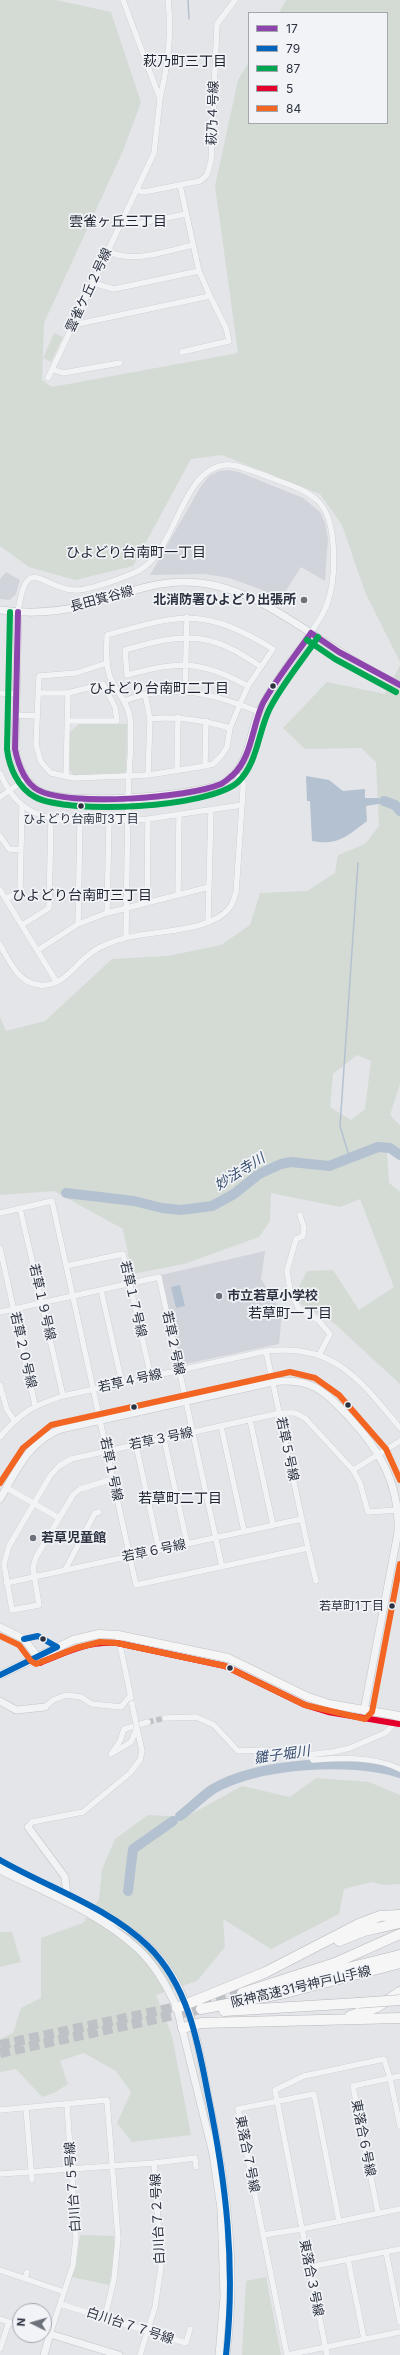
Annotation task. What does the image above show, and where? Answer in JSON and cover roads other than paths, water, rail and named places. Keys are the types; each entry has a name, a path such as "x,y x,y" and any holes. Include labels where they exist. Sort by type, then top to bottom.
{"highway":[{"path":"182,2006 266,1972 359,1924 380,1916 399,1918"},
{"name":"阪神高速31号神戸山手線","path":"400,1934 364,1952 335,1963 242,1992 339,1972 400,1956"},
{"name":"阪神高速31号神戸山手線","path":"400,1963 285,1993 201,2011 400,2000"},
{"path":"336,2020 370,2010 400,1992"},
{"path":"188,2027 201,2022 400,2018"}],"main road":[{"path":"0,1675 73,1640 99,1634 118,1635 228,1658 308,1697 364,1711 400,1717"}],"street":[{"name":"雲雀ケ丘２号線","path":"48,378 154,153 160,99 123,0"},
{"path":"160,99 167,72 169,36 168,0"},
{"name":"萩乃４号線","path":"180,185 200,181 207,175 211,161 217,24 235,0"},
{"path":"136,190 144,192 180,185 199,271 226,328 229,341 182,352"},
{"path":"121,222 136,224 186,214"},
{"path":"107,251 125,258 193,245"},
{"path":"92,283 106,288 118,288 199,271"},
{"path":"73,325 210,296"},
{"path":"52,369 64,373 120,363"},
{"path":"226,464 258,473 307,493 320,502 327,513 333,532 331,584 327,604 311,633 259,712 243,764 235,774 222,784 204,789 128,798 61,798 38,790 26,779 18,765 15,749 18,612 21,589 27,580 34,577 44,578 64,589 85,590 139,571 161,548 199,477 216,466 226,464"},
{"name":"長田箕谷線","path":"0,608 18,612 66,609 150,586 188,582 220,586 250,596 339,652 400,685"},
{"path":"185,690 187,617"},
{"path":"107,663 76,673 39,676 36,716 36,745 41,762 51,773 66,777 128,776 148,775 213,764 227,747 230,728 248,686 273,649 243,631 228,625 215,621 187,617 163,620 107,635 107,663 110,676 124,701 130,719 128,776 126,936"},
{"path":"248,686 226,674 186,664 164,665 127,675 125,650 164,639 187,637 211,641 236,650 260,667"},
{"path":"38,693 68,693 102,684 115,707 117,721 68,721"},
{"path":"124,701 145,694 185,690 240,704 259,712"},
{"path":"0,693 16,694"},
{"path":"66,777 68,693"},
{"path":"145,694 150,719 148,775"},
{"path":"15,715 36,716"},
{"path":"150,719 178,717 206,721 230,728"},
{"path":"177,771 178,717"},
{"path":"205,766 206,721"},
{"path":"0,774 8,792 22,807 51,819 80,821 128,820 242,805"},
{"path":"0,945 17,973 26,981 39,985 51,984 71,974 92,951 126,936 182,929 201,925 220,916 230,907 236,893 243,782 235,774"},
{"path":"0,797 26,779"},
{"path":"6,899 20,891 22,807"},
{"path":"208,921 211,810"},
{"path":"178,894 179,814"},
{"path":"147,903 148,818"},
{"path":"22,925 49,908 51,819"},
{"path":"78,924 80,821"},
{"path":"107,913 109,821"},
{"path":"0,836 9,850 21,850"},
{"path":"38,950 78,924 107,913 178,894 209,888"},
{"path":"0,890 56,981"},
{"name":"若草１号線","path":"0,1213 52,1201 136,1585 308,1548"},
{"name":"若草１９号線","path":"20,1208 63,1396"},
{"path":"300,1215 304,1228 303,1236 296,1239 287,1271 290,1291 299,1309 318,1320 330,1334 320,1355"},
{"name":"若草２０号線","path":"0,1248 35,1405"},
{"name":"若草１７号線","path":"66,1266 123,1254 150,1377"},
{"name":"若草２号線","path":"0,1312 159,1278 222,1567"},
{"path":"101,1290 122,1383"},
{"name":"若草４号線","path":"0,1437 14,1420 35,1405 63,1396 266,1350 293,1349 306,1350 320,1355 349,1372 400,1428"},
{"name":"若草５号線","path":"266,1350 308,1548"},
{"path":"0,1499 28,1453 42,1439 61,1429 273,1382 290,1380 302,1381 320,1389 363,1432 380,1454 393,1484 398,1510 398,1532 364,1711"},
{"path":"0,1385 1,1398 14,1420"},
{"name":"若草３号線","path":"34,1576 40,1605 12,1610 6,1583 4,1564 9,1546 50,1476 59,1466 71,1459 280,1413 295,1413 305,1418 353,1470 360,1483 368,1512 398,1510"},
{"path":"250,1420 273,1525"},
{"path":"221,1426 244,1531"},
{"path":"164,1438 188,1543"},
{"path":"353,1470 400,1441"},
{"path":"136,1445 158,1550"},
{"path":"34,1576 33,1568 36,1557 73,1495 80,1489 113,1479"},
{"path":"6,1488 59,1518"},
{"path":"65,1570 95,1513 99,1512"},
{"name":"若草６号線","path":"6,1583 302,1519"},
{"path":"308,1548 316,1581"},
{"path":"0,1627 24,1639 37,1656"},
{"path":"67,1896 65,1877 28,1827 32,1822 83,1812 130,1773 140,1760 142,1750 136,1728 128,1680 118,1635"},
{"path":"0,1701 16,1710 45,1707 52,1700 66,1695 80,1697 92,1704 121,1706 130,1696"},
{"path":"165,1718 196,1717 214,1725 238,1752 263,1750 310,1755 333,1752 368,1741 385,1732 400,1717"},
{"path":"136,1728 131,1742 111,1754 120,1741 124,1729 148,1722"},
{"path":"310,1755 313,1760 335,1759 387,1762 400,1769"},
{"path":"0,1860 21,1873"},
{"path":"0,1863 115,1921 148,1946 170,1972 188,2027 219,2146 227,2203 231,2287 226,2355"},
{"path":"0,1870 89,1915 126,1939 152,1964 182,2006"},
{"path":"188,2027 216,2168 221,2209 224,2296 219,2355"},
{"path":"263,2235 302,2229 275,2090 304,2076 384,2059 390,2078 400,2126"},
{"name":"東落合６号線","path":"378,2213 353,2086 400,2076"},
{"name":"東落合７号線","path":"339,2221 314,2094 238,2109 287,2355 400,2332"},
{"path":"0,2110 67,2105 107,2100 118,2247 114,2279 105,2317"},
{"name":"白川台７５号線","path":"52,2322 60,2304 73,2265 76,2238 67,2105"},
{"path":"26,2108 32,2180"},
{"path":"154,2163 194,2158 196,2167"},
{"name":"白川台７２号線","path":"0,2174 154,2163 161,2267 155,2307 140,2355"},
{"name":"東落合３号線","path":"327,2355 302,2229 400,2209"},
{"path":"309,2267 400,2249"},
{"path":"386,2252 400,2322"},
{"path":"348,2259 364,2339"},
{"path":"0,2270 64,2292"},
{"path":"25,2278 27,2272"},
{"name":"白川台７７号線","path":"60,2304 186,2343 190,2330"},
{"path":"0,2319 12,2323"},
{"path":"0,2349 9,2322"},
{"path":"52,2335 119,2355"},
{"path":"44,2355 46,2343"}],"water":[{"path":"306,776 329,780 343,791 365,789 365,798 379,798 384,803 366,806 367,821 348,835 336,841 312,841 310,801 307,801"},
{"path":"180,1285 185,1306 176,1308 171,1287"}],"waterway":[{"path":"188,0 189,19"},
{"path":"384,801 395,805 400,811"},
{"path":"350,1159 340,1126 358,863"},
{"name":"妙法寺川","path":"66,1193 134,1201 162,1208 181,1210 212,1206 234,1194 259,1174 281,1164 291,1162 329,1166 378,1147 390,1148 400,1155"},
{"name":"雛子堀川","path":"180,1816 213,1789 232,1780 254,1773 279,1768 305,1765 356,1765 380,1768 400,1773"},
{"name":"雛子堀川","path":"128,1891 133,1849 173,1821"}],"tunnel":[{"path":"148,1722 165,1718"},
{"path":"201,2001 242,1993"},
{"path":"0,2045 186,2005"},
{"path":"0,2053 201,2009"}],"place":[{"name":"北消防署ひよどり出張所","path":"304,600"},
{"name":"ひよどり台南町3丁目","path":"81,806"},
{"name":"市立若草小学校","path":"219,1296"},
{"name":"若草児童館","path":"33,1538"},
{"name":"若草町1丁目","path":"392,1606"}],"district":[{"name":"萩乃町三丁目","path":"185,62"},
{"name":"雲雀ヶ丘三丁目","path":"118,222"},
{"name":"ひよどり台南町一丁目","path":"136,553"},
{"name":"ひよどり台南町二丁目","path":"159,689"},
{"name":"ひよどり台南町三丁目","path":"82,896"},
{"name":"若草町一丁目","path":"290,1314"},
{"name":"若草町二丁目","path":"180,1499"}]}
